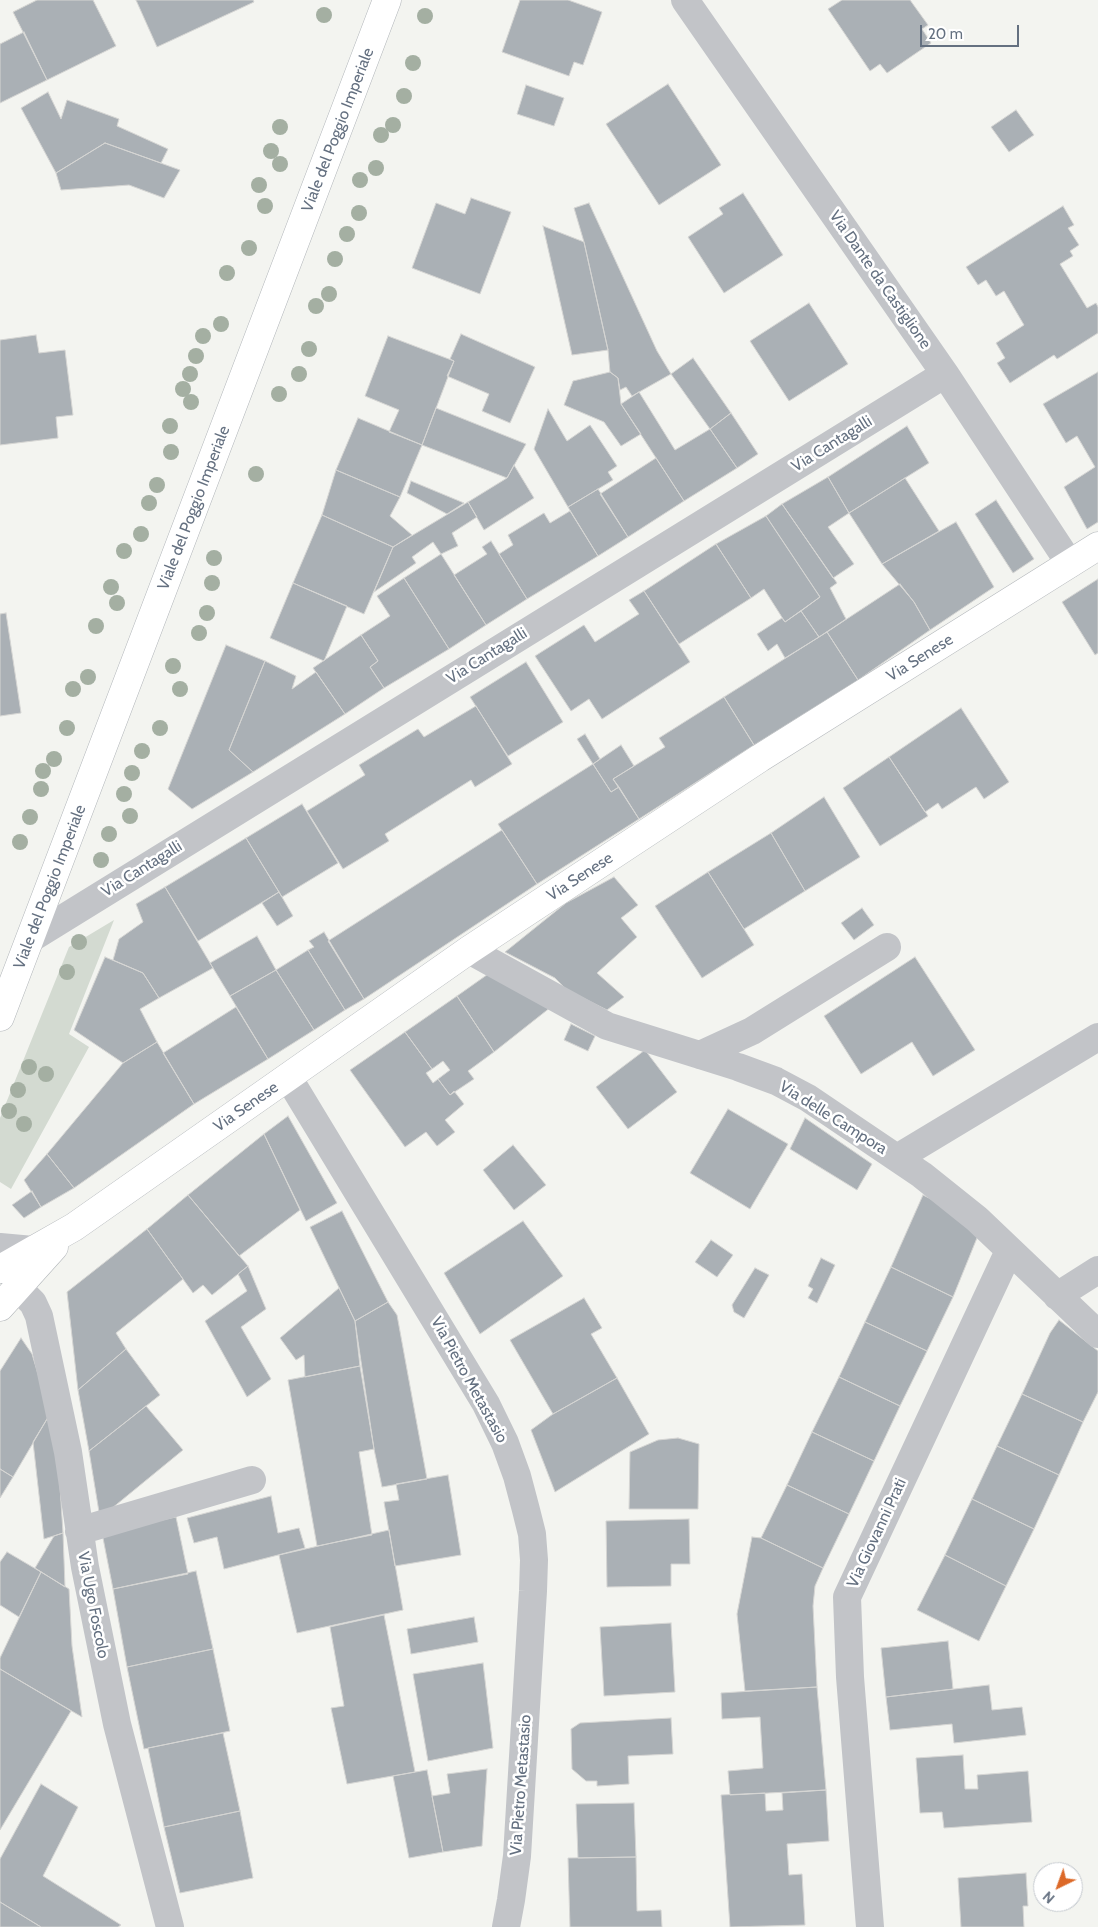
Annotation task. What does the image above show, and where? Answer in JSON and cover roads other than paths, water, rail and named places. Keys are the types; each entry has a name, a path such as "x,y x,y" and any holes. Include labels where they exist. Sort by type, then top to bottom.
{"main road":[{"name":"Viale del Poggio Imperiale","path":"0,1017 388,0"},
{"name":"Via Senese","path":"9,1278 74,1226 469,950 760,758 1098,546"},
{"name":"Via Senese","path":"0,1307 9,1278 33,1250 74,1226"}],"street":[{"name":"Via Dante da Castiglione","path":"685,0 945,374 1070,564"},
{"name":"Via Cantagalli","path":"30,939 945,374"},
{"path":"700,1055 752,1031 886,947"},
{"name":"Via delle Campora","path":"469,950 607,1026 776,1081 808,1098 922,1175 977,1219 1098,1334"},
{"path":"897,1158 1098,1037"},
{"name":"Via Pietro Metastasio","path":"288,1077 486,1404 505,1443 517,1476 526,1510 532,1534 534,1560 533,1591 517,1856 512,1900 506,1927"},
{"path":"0,1248 33,1250"},
{"name":"Via Giovanni Prati","path":"870,1927 850,1677 847,1597 1009,1251"},
{"path":"1057,1296 1098,1270"},
{"name":"Via Ugo Foscolo","path":"9,1278 33,1303 39,1316 68,1452 85,1567 117,1724 170,1927"},
{"path":"79,1531 252,1480"}]}
